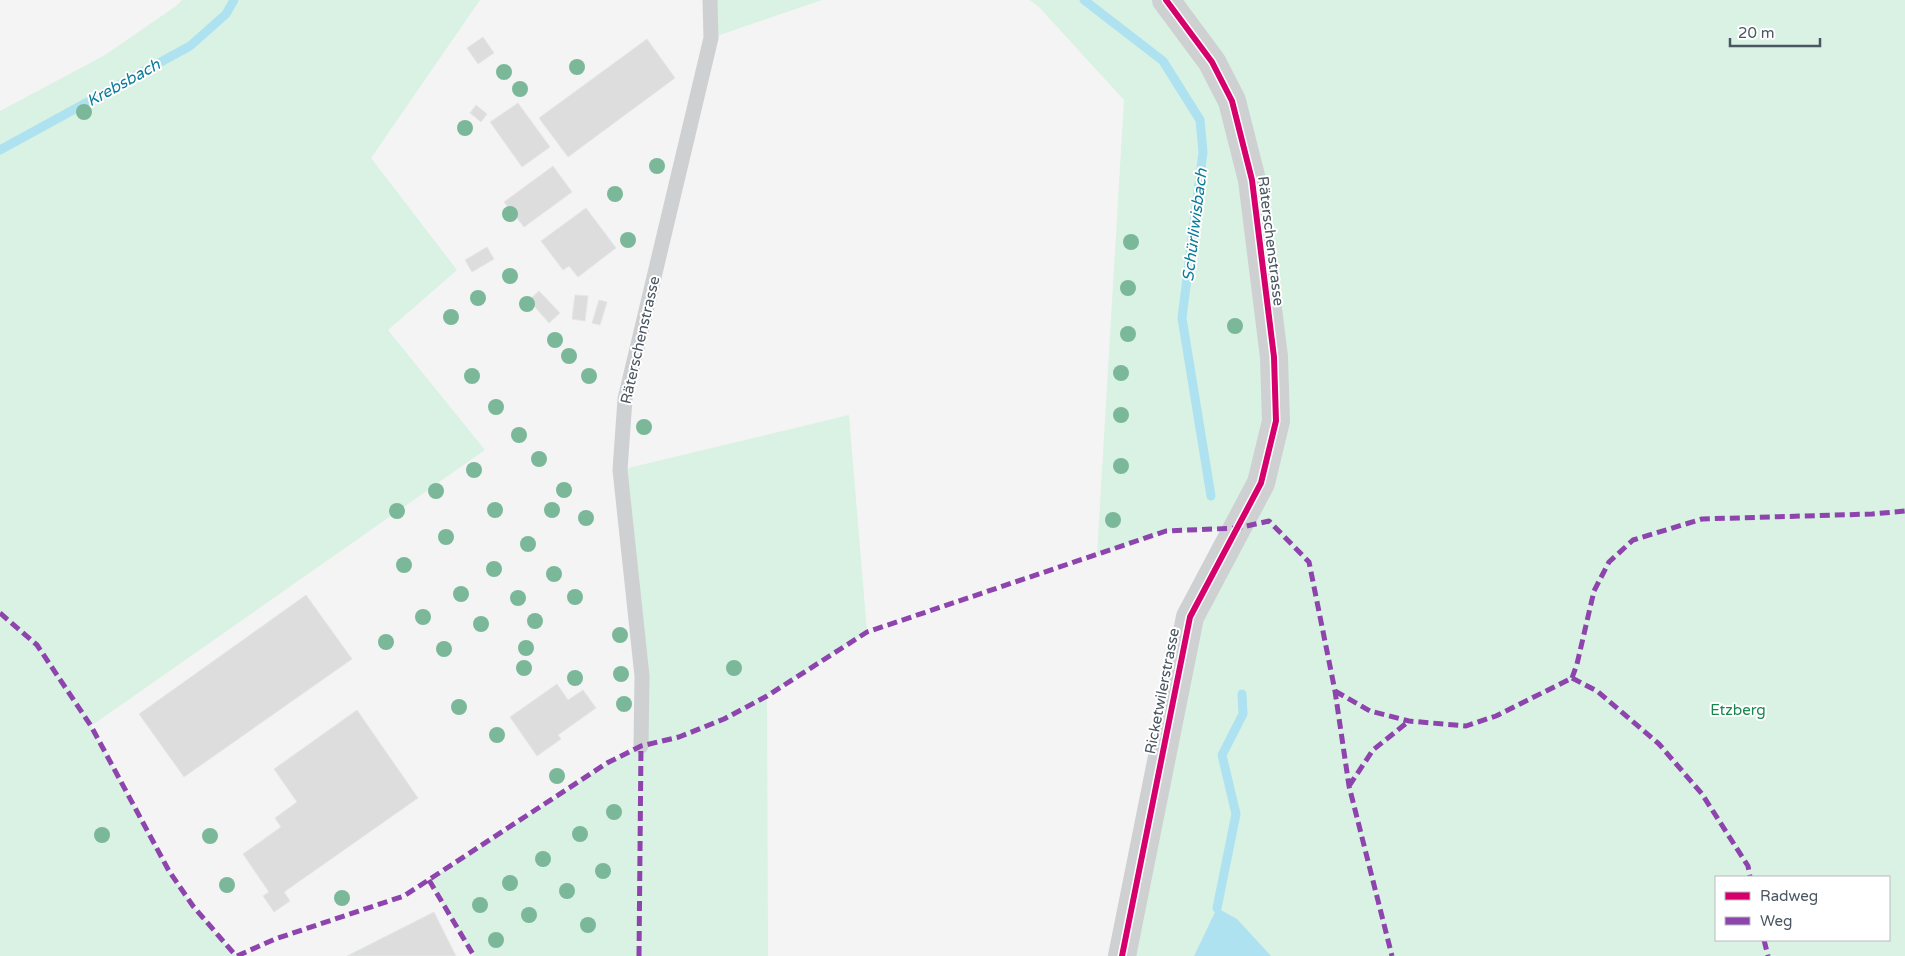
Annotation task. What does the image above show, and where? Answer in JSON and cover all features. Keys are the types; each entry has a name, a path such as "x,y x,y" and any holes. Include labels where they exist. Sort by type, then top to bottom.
{"street":[{"name":"Räterschenstrasse","path":"1166,0 1212,62 1232,101 1252,180 1274,357"},
{"name":"Ricketwilerstrasse","path":"1122,956 1190,617 1261,483 1268,457 1276,421 1274,357"}],"lane":[{"name":"Räterschenstrasse","path":"641,746 642,676 620,470 625,398 711,38 710,0"}],"green space":[{"path":"182,0 480,0 371,158 457,270 388,330 485,450 91,726 169,871 193,906 236,956 0,956 0,111 105,55"},
{"path":"710,0 822,0 711,38"},
{"name":"Etzberg","path":"1029,0 1905,0 1905,956 1271,956 1217,909 1194,956 1122,956 1190,617 1238,528 1166,531 1097,555 1124,100 1039,7"},
{"path":"849,415 867,632 767,696 768,956 474,956 429,881 607,763 641,746 620,470"}],"water":[{"path":"1217,908 1237,919 1271,956 1194,956"}],"building":[{"path":"483,37 494,53 478,64 467,48"},
{"path":"647,39 675,78 568,157 539,118"},
{"path":"518,103 550,147 522,167 490,122"},
{"path":"476,105 487,114 481,122 470,113"},
{"path":"553,166 572,192 524,227 504,202"},
{"path":"586,208 616,248 578,277 569,266 563,270 541,241"},
{"path":"487,247 494,259 472,272 465,260"},
{"path":"539,291 560,313 549,323 529,300"},
{"path":"575,295 588,296 585,321 572,319"},
{"path":"599,300 607,302 600,325 592,323"},
{"path":"306,595 352,659 184,777 139,714"},
{"path":"557,684 568,700 583,690 596,708 558,735 561,739 537,756 510,717"},
{"path":"357,710 418,798 284,892 290,901 274,912 263,896 269,892 243,854 281,827 275,818 297,802 274,769"},
{"path":"434,912 456,956 347,956"}],"waterway":[{"name":"Krebsbach","path":"0,150 190,46 226,14 234,0"},
{"name":"Schürliwisbach","path":"1084,0 1163,61 1200,120 1203,152 1182,318 1211,496"},
{"name":"Schürliwisbach","path":"1217,908 1236,814 1222,755 1243,714 1242,694"}],"marked path":[{"path":"1572,678 1594,591 1609,562 1633,540 1702,519 1872,514 1905,511"},
{"path":"237,956 275,939 404,896 607,763 641,746 679,737 724,719 767,696 867,632 1166,531 1238,528 1269,521 1309,562 1335,691 1349,786 1392,956"},
{"path":"0,613 37,645 91,726 169,871 193,906 236,956"},
{"path":"1572,678 1597,691 1659,744 1702,794 1748,866 1750,876"},
{"path":"1335,691 1370,711 1409,721 1466,726 1496,716 1572,678"},
{"path":"1349,786 1373,750 1409,721"},
{"path":"639,956 641,746"},
{"path":"429,880 474,956"},
{"path":"1764,941 1768,956"}],"cycle path":[{"path":"1122,956 1190,617 1261,483 1276,421 1274,357 1252,180 1232,101 1212,62 1166,0"}]}
